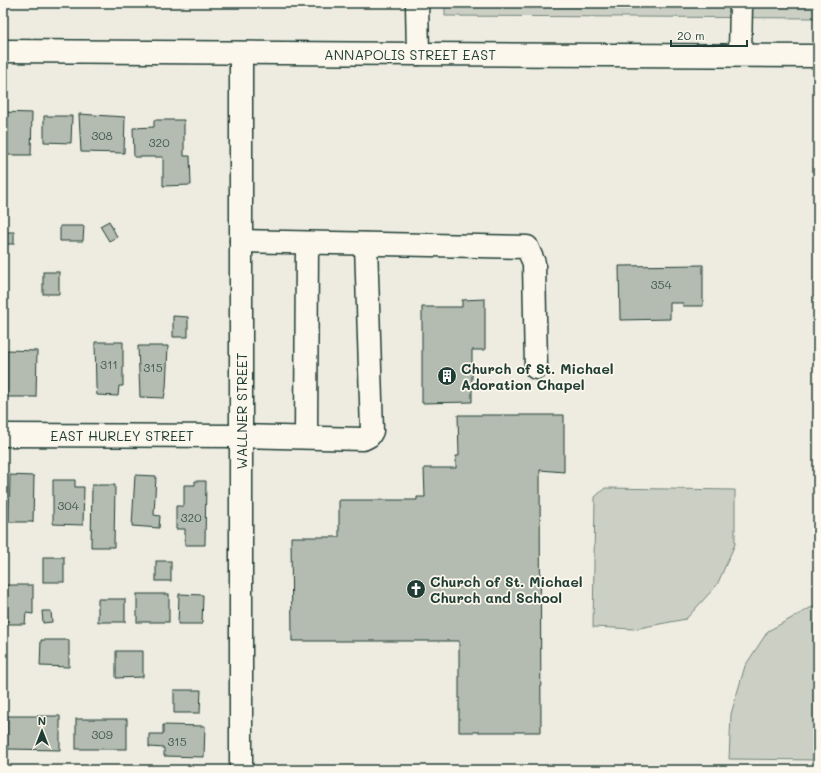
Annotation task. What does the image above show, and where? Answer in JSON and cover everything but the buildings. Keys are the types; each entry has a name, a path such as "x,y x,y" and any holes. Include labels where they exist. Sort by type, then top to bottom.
{"street":[{"path":"417,3 418,54"},
{"path":"740,55 741,3"},
{"name":"ANNAPOLIS STREET EAST","path":"3,51 818,56"},
{"name":"WALLNER STREET","path":"240,770 241,53"},
{"path":"241,241 528,247 534,263 536,368"},
{"path":"306,437 307,243"},
{"name":"EAST HURLEY STREET","path":"3,435 241,436 363,439 369,436 372,431 366,244"}],"shaded area":[{"path":"445,3 818,3 818,18 445,16"},
{"path":"605,488 735,490 735,544 717,585 686,619 634,629 593,627 595,497"},
{"path":"818,606 818,760 729,759 731,714 745,666 768,631 810,608"}],"place":[{"name":"Church of St. Michael Adoration Chapel","path":"447,376"},
{"name":"Church of St. Michael Church and School","path":"416,589"}]}
